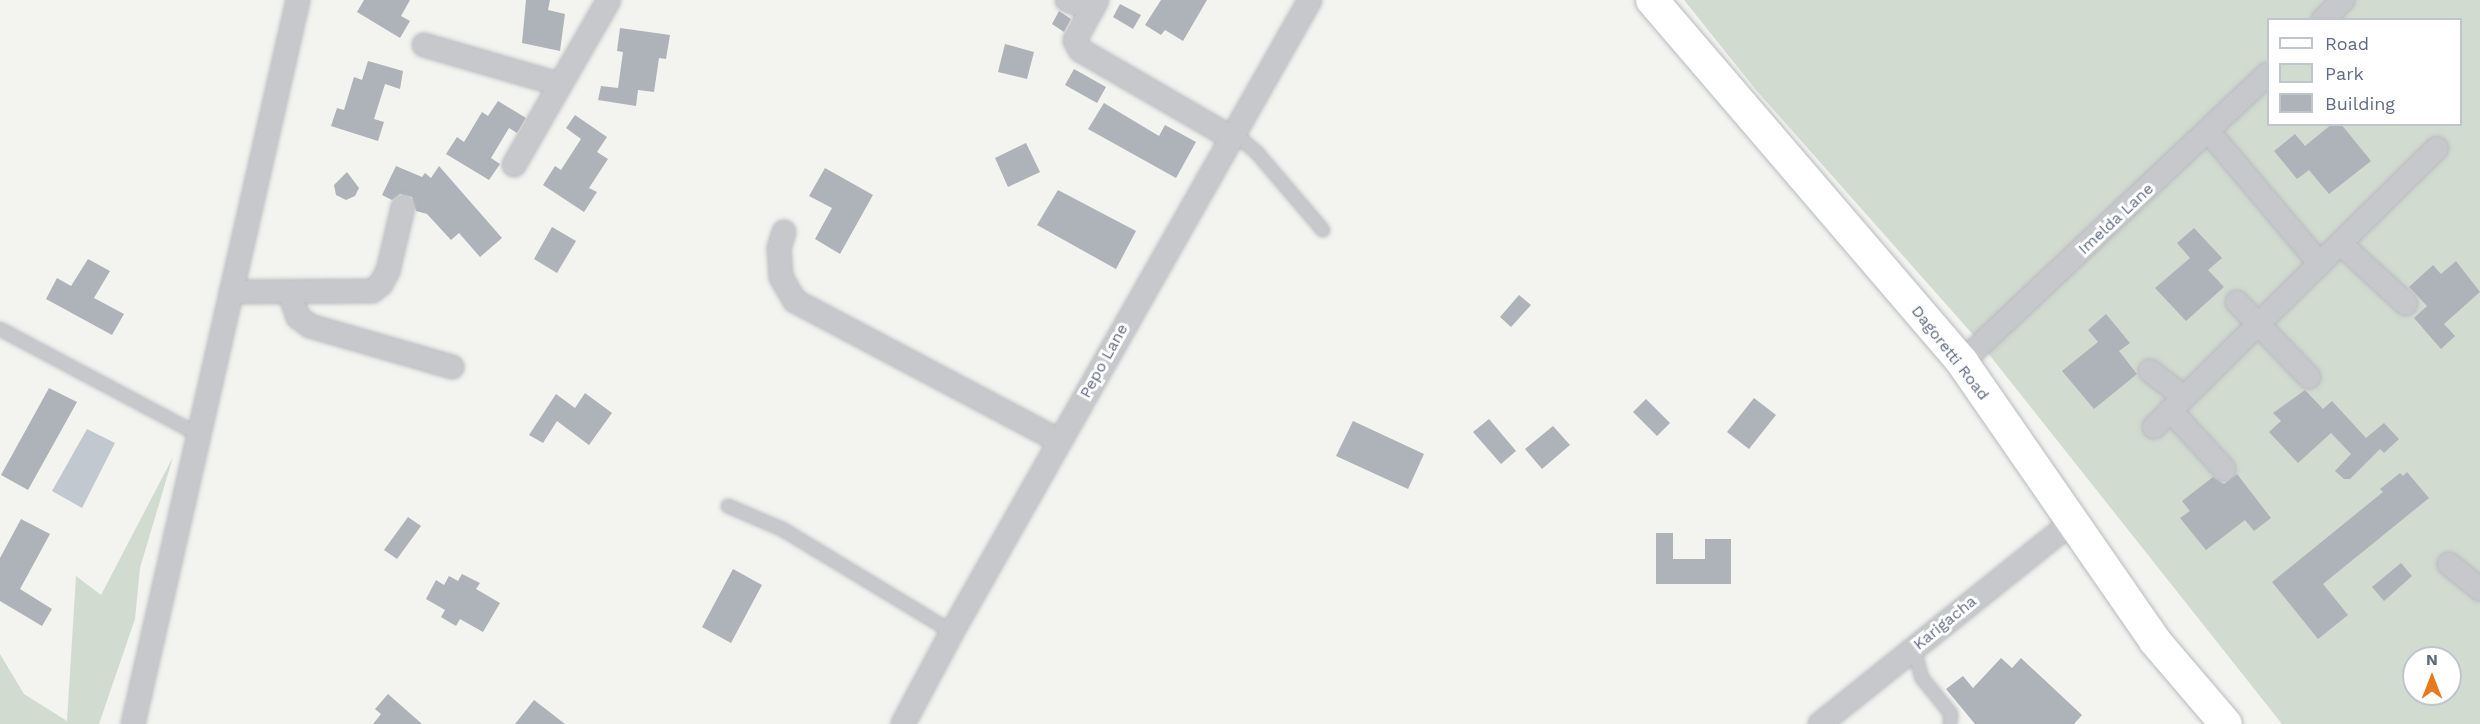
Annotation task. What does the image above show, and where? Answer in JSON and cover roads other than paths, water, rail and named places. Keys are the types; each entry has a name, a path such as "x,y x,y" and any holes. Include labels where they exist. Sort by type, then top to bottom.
{"main road":[{"name":"Dagoretti Road","path":"1652,0 1962,362 2071,523 2155,641 2226,724"}],"street":[{"path":"133,724 298,0"},
{"path":"514,165 558,84 609,0"},
{"path":"1067,0 1094,4 1075,40 1080,50 1232,135"},
{"name":"Pepo Lane","path":"903,724 1059,441 1310,0"},
{"path":"2325,18 2343,0"},
{"path":"424,45 558,84"},
{"name":"Imelda Lane","path":"1962,362 2267,75"},
{"path":"2209,132 2320,264"},
{"path":"2154,427 2437,148"},
{"path":"231,292 360,292 381,284 388,271 403,207"},
{"path":"784,232 779,248 781,277 795,301 1059,441"},
{"path":"2341,244 2406,304"},
{"path":"289,292 298,317 310,326 452,367"},
{"path":"2237,302 2309,377"},
{"path":"2150,371 2224,469"},
{"name":"Karigacha","path":"1820,724 2071,523"},
{"path":"2449,564 2480,588"}],"lane":[{"path":"1232,135 1258,154 1323,230"},
{"path":"0,329 199,435"},
{"path":"728,506 782,529 952,632"},
{"path":"1914,649 1922,678 1951,714 1950,724"}]}
